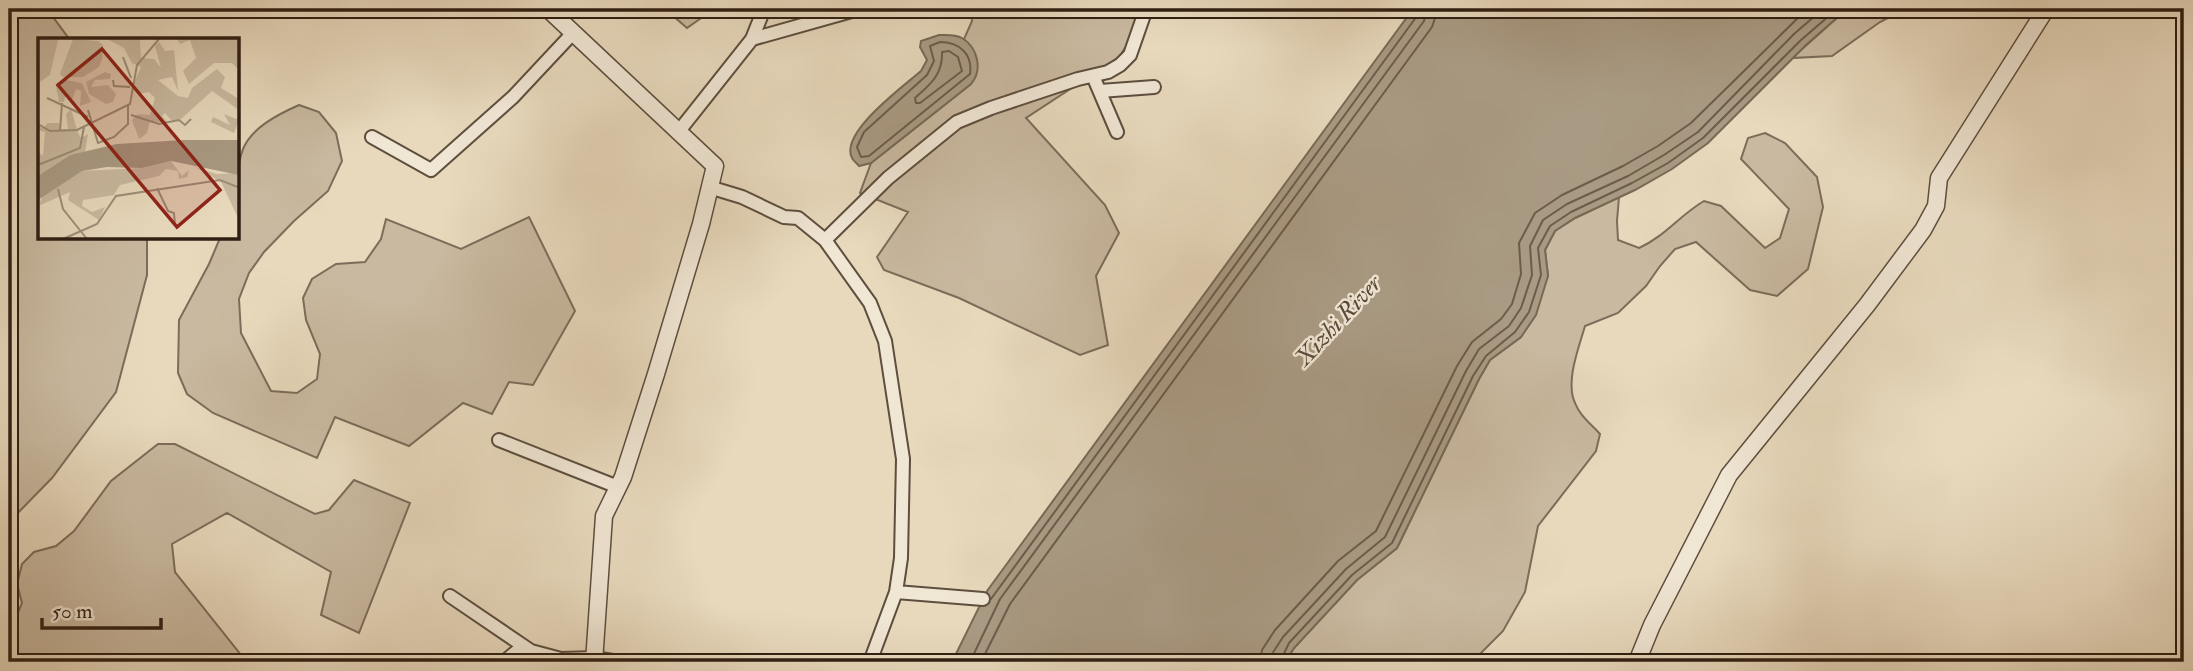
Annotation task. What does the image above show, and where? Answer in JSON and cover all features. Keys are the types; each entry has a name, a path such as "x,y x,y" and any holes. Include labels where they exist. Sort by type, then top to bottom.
{"street":[{"path":"548,9 715,166 656,374 618,487 604,516 594,660"},
{"path":"679,131 752,39 764,9"},
{"path":"752,39 859,9"},
{"path":"825,240 888,178 957,122 991,108 1108,72 1130,55 1146,9"},
{"path":"1637,662 1651,625 1730,475 1867,305 1923,230 1936,206 1939,178 1944,169 2046,9"},
{"path":"372,137 431,170 513,97 572,34"},
{"path":"1093,76 1117,132"},
{"path":"1100,91 1154,87"},
{"path":"709,187 742,197 784,217 798,218 825,240 870,303 885,341 903,459 901,558 896,592 870,662"},
{"path":"499,440 618,487"},
{"path":"896,592 983,599"},
{"path":"450,596 531,651 561,659 618,662"},
{"path":"504,662 523,646"}],"shaded area":[{"path":"9,9 47,9 69,38 38,38 38,240 147,240 147,275 116,392 52,478 9,522"},
{"path":"665,9 714,9 687,28"},
{"path":"971,9 1151,9 1119,57 1026,118 1105,205 1119,233 1096,276 1108,345 1080,355 959,298 884,270 877,257 908,212 860,193 871,163 971,84 972,49 964,39 972,21"},
{"path":"1847,9 1905,9 1880,22 1832,56 1792,58"},
{"path":"299,105 319,112 336,133 342,161 328,191 264,252 249,273 239,299 241,333 271,391 297,393 317,379 320,354 306,320 303,298 312,279 336,264 365,262 381,239 386,219 461,249 529,217 575,311 533,385 509,382 492,414 463,403 409,446 335,417 317,458 213,413 187,394 178,373 179,320 219,240 240,240 240,158 247,141 275,117"},
{"path":"1765,133 1785,143 1817,177 1823,207 1808,269 1777,296 1750,290 1696,242 1675,249 1646,286 1618,313 1585,326 1574,364 1572,395 1580,412 1600,434 1596,451 1538,526 1525,592 1503,631 1472,662 1285,662 1294,648 1357,580 1397,548 1490,360 1521,337 1548,276 1545,250 1555,231 1619,197 1618,240 1639,248 1704,201 1721,206 1765,248 1780,238 1789,209 1741,159 1748,138"},
{"path":"158,444 175,444 315,514 329,510 354,480 410,503 359,633 321,615 331,572 227,513 172,544 175,572 241,655 239,662 9,662 9,634 22,603 17,584 22,564 34,552 56,546 74,531 111,481"}],"water":[{"name":"Xizhi River","path":"1413,9 1847,9 1806,45 1708,143 1672,169 1575,218 1555,231 1545,250 1548,276 1536,315 1521,337 1490,360 1397,548 1357,580 1294,648 1285,662 952,662 987,591"},
{"path":"939,35 959,37 972,47 978,66 975,78 971,84 871,163 859,166 852,158 851,148 855,136 875,111 921,71 927,60 920,47 921,41"}]}
